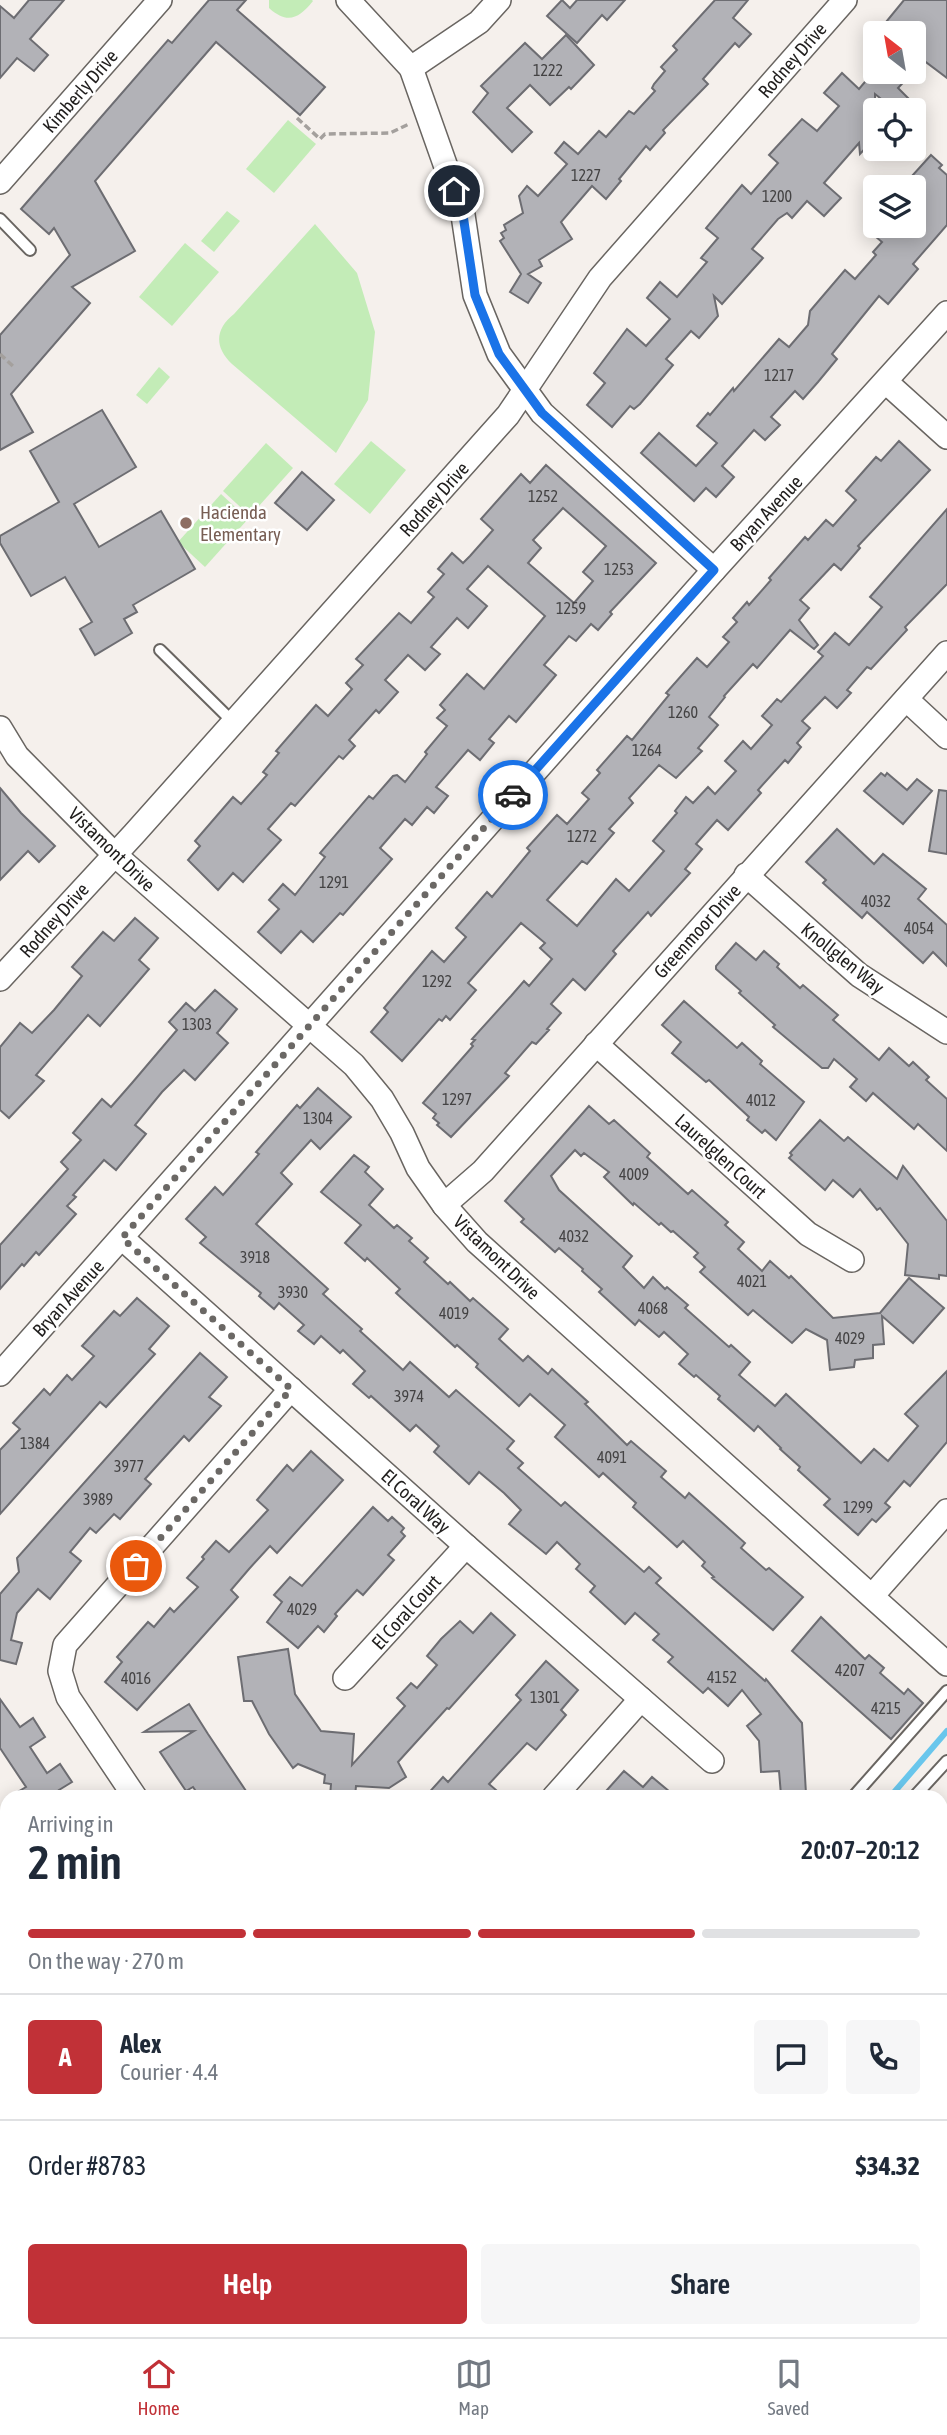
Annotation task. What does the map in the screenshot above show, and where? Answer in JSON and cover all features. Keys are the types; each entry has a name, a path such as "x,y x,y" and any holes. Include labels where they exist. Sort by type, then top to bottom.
{"street":[{"name":"Kimberly Drive","path":"0,182 160,0"},
{"path":"348,0 411,68 463,215 475,295 499,354 542,413 714,570"},
{"path":"411,68 479,22 499,0"},
{"name":"Rodney Drive","path":"0,979 234,723 508,415 600,278 845,0"},
{"name":"Bryan Avenue","path":"0,1374 714,570 947,313"},
{"path":"886,382 947,437"},
{"name":"Greenmoor Drive","path":"444,1205 484,1171 947,653"},
{"path":"906,699 947,737"},
{"name":"Vistamont Drive","path":"0,728 17,756 115,855 354,1065 382,1100 402,1133 418,1168 444,1205 477,1242 947,1664"},
{"name":"Knollglen Way","path":"746,875 859,975 947,1032"},
{"name":"Laurelglen Court","path":"596,1044 808,1234 852,1261"},
{"name":"El Coral Way","path":"122,1238 466,1546 712,1761"},
{"path":"130,1790 68,1697 60,1671 65,1645 291,1389"},
{"path":"872,1596 947,1511"},
{"name":"El Coral Court","path":"345,1678 466,1546"},
{"path":"560,1790 641,1699"}],"lane":[{"path":"0,219 30,250"},
{"path":"160,650 234,723"},
{"path":"859,1790 947,1691"},
{"path":"920,1790 947,1761"}],"path":[{"path":"297,118 320,139 325,134 390,133 414,122"},
{"path":"0,354 15,368"}],"green space":[{"path":"269,0 313,1 303,12 288,18 269,8"},
{"path":"288,120 316,144 274,193 246,169"},
{"path":"227,211 240,221 214,252 201,241"},
{"path":"315,224 357,273 375,332 368,400 336,453 232,364 222,351 219,338 228,320"},
{"path":"185,243 219,272 172,326 139,297"},
{"path":"159,367 170,377 147,404 136,395"},
{"path":"371,441 406,470 370,514 334,484"},
{"path":"266,443 293,468 250,516 223,491"},
{"path":"221,494 248,519 205,567 178,542"}],"building":[{"path":"29,0 64,0 30,39 48,55 34,71 17,58 0,78 0,6 14,18"},
{"path":"209,0 246,0 237,10 325,87 300,115 216,42 95,181 135,251 72,287 90,303 11,394 33,432 0,450 0,335 70,255 54,228 49,234 21,209 168,40 172,43"},
{"path":"562,0 570,8 577,0 625,0 607,20 602,15 577,43 547,16"},
{"path":"715,0 748,0 733,18 751,34 739,47 735,43 703,79 708,84 663,130 665,133 650,150 646,146 606,199 592,186 561,222 572,239 539,260 542,266 528,274 541,283 528,303 510,292 521,274 500,241 504,238 501,233 506,230 504,225 523,213 519,196 527,186 538,196 567,164 555,153 564,142 578,154 599,131 606,137 629,111 634,114 655,91 652,88 654,84 665,71 661,67 677,50 673,46"},
{"path":"904,0 947,0 947,78 926,62 926,21 887,21"},
{"path":"566,35 594,65 571,89 569,87 550,105 530,85 507,108 532,132 512,152 473,112 488,93 481,86 525,43 542,59"},
{"path":"842,73 859,89 863,84 902,84 898,88 908,98 880,98 875,94 875,98 863,98 863,151 860,154 859,143 824,183 841,198 824,216 807,201 792,218 787,213 778,219 752,249 763,258 722,304 714,296 718,316 699,338 691,331 666,359 673,365 640,404 634,409 630,406 612,427 587,405 605,383 594,373 627,329 646,346 670,319 647,298 660,282 677,297 707,262 701,258 718,238 706,228 742,185 751,194 778,163 769,155 802,119 817,131 839,106 824,93"},
{"path":"931,155 942,165 939,168 947,175 947,225 913,264 918,269 888,304 879,296 832,354 837,359 803,399 795,391 771,417 780,425 765,440 754,430 722,466 734,477 716,497 706,488 694,501 641,453 659,433 696,466 717,443 697,426 733,388 734,391 779,339 789,347 808,325 810,311 845,270 855,279 876,255 873,252 882,242 877,238 926,238 926,175 913,175"},
{"path":"102,410 136,467 74,504 99,547 161,511 195,569 133,605 137,612 124,619 132,633 95,655 80,629 92,622 65,577 31,596 0,543 0,536 59,502 30,451"},
{"path":"899,441 930,470 858,546 860,548 841,570 834,564 800,600 809,608 799,620 818,645 814,649 790,630 757,668 753,664 709,717 718,725 698,748 702,751 676,778 659,765 629,798 633,803 609,829 614,833 587,864 582,861 547,900 577,926 616,879 629,891 664,851 653,841 677,813 675,811 686,797 693,803 708,787 715,794 736,771 725,761 743,741 751,749 772,725 762,716 777,699 781,702 823,656 818,652 835,633 849,645 882,607 870,597 947,509 947,584 905,627 907,630 871,669 867,667 847,690 851,693 837,708 825,697 802,721 810,728 797,743 801,747 788,763 785,760 758,790 761,793 728,830 717,820 696,844 702,849 685,869 690,873 651,916 648,912 613,951 616,954 585,990 573,979 551,1004 561,1013 547,1029 549,1030 536,1044 532,1042 505,1073 509,1076 451,1137 437,1125 439,1123 433,1118 436,1114 423,1103 473,1046 471,1044 475,1040 472,1039 524,981 529,986 552,959 540,948 545,943 521,923 468,983 476,990 450,1020 446,1016 442,1021 439,1019 402,1061 371,1032 388,1012 384,1008 432,951 444,962 466,937 456,928 487,892 492,897 530,851 527,848 557,815 567,824 589,799 582,793 600,773 597,770 627,736 632,740 669,695 666,693 697,658 707,667 729,642 723,637 737,622 733,618 747,602 749,605 805,537 808,540 826,520 833,526 856,500 846,491 876,457 881,461"},
{"path":"546,465 656,563 610,612 612,614 598,630 591,624 576,641 569,636 544,665 556,675 516,722 509,716 489,739 494,743 480,760 468,750 436,787 448,796 434,813 427,807 412,825 405,819 380,848 392,859 343,915 340,913 313,942 301,931 281,953 258,932 279,909 269,900 283,884 295,895 325,857 320,853 369,796 373,799 393,776 397,775 405,782 447,726 437,718 445,710 440,705 467,674 484,689 545,616 488,566 467,589 487,606 468,628 457,618 431,647 440,654 425,670 408,655 385,680 398,692 379,713 376,710 349,740 355,746 343,759 339,756 295,806 291,803 268,829 281,840 243,882 233,873 218,890 188,860 200,846 195,841 233,797 241,804 267,775 263,772 279,753 276,751 316,705 328,716 352,689 346,683 363,665 356,659 399,613 411,623 434,597 428,592 444,574 438,569 452,553 463,563 493,530 481,519 521,474 530,483","holes":["563,508 606,546 583,572 593,581 574,603 528,563 541,548 533,540"]},
{"path":"302,472 334,500 307,530 275,503"},
{"path":"881,773 885,776 887,773 907,790 917,779 932,791 903,824 864,791"},
{"path":"0,788 55,846 39,862 28,851 0,880"},
{"path":"939,790 947,791 947,854 929,851"},
{"path":"837,829 874,864 883,854 926,889 918,899 947,925 947,966 933,952 923,963 867,912 862,918 823,883 826,880 806,862"},
{"path":"135,918 158,938 139,960 149,969 100,1026 88,1015 36,1075 44,1081 9,1118 0,1110 0,1047 20,1023 32,1033 54,1010 82,976 72,967 103,932 114,941"},
{"path":"736,943 756,960 764,951 800,988 803,985 838,1015 833,1020 879,1060 889,1048 909,1066 913,1062 929,1077 926,1080 947,1099 947,1151 918,1124 914,1129 873,1093 866,1101 850,1087 857,1079 834,1059 828,1068 822,1068 773,1027 775,1025 716,969"},
{"path":"215,990 237,1009 217,1033 228,1043 195,1080 184,1070 162,1092 135,1125 146,1134 116,1170 104,1160 73,1195 76,1197 67,1206 76,1214 39,1255 36,1252 24,1266 22,1264 0,1289 0,1245 68,1169 61,1162 81,1140 73,1133 102,1099 111,1107 132,1083 177,1030 169,1022 186,1003 195,1011"},
{"path":"684,1001 737,1048 742,1043 762,1061 760,1064 804,1102 776,1140 765,1130 762,1133 747,1120 749,1117 709,1080 706,1082 672,1053 681,1042 662,1025"},
{"path":"318,1088 351,1117 320,1149 311,1140 281,1173 292,1184 256,1224 328,1289 323,1294 403,1370 410,1362 449,1397 456,1390 514,1441 507,1449 523,1463 518,1468 561,1506 565,1502 644,1572 649,1567 661,1578 656,1583 765,1681 766,1679 802,1723 806,1790 781,1790 779,1771 761,1772 759,1741 747,1726 761,1714 742,1690 728,1706 708,1688 703,1693 668,1662 673,1657 653,1640 659,1634 635,1613 625,1624 590,1592 595,1586 576,1569 580,1564 557,1542 546,1554 509,1524 521,1510 504,1493 479,1472 469,1484 434,1452 439,1446 416,1425 410,1431 371,1396 369,1398 353,1384 365,1371 343,1350 340,1353 321,1336 314,1344 298,1331 304,1325 279,1303 274,1309 259,1296 261,1293 200,1243 206,1237 186,1219 215,1187 223,1195 297,1105 300,1108"},
{"path":"589,1106 609,1124 614,1120 650,1153 647,1157 688,1194 692,1190 728,1222 725,1225 744,1242 738,1249 762,1271 770,1261 789,1278 791,1276 833,1318 880,1313 909,1278 944,1308 913,1343 882,1316 884,1344 873,1345 873,1358 855,1360 854,1367 830,1370 827,1340 806,1329 792,1343 753,1310 748,1315 700,1272 705,1267 694,1257 698,1253 673,1231 661,1223 659,1225 634,1203 633,1205 604,1177 609,1172 584,1153 581,1156 575,1150 551,1176 559,1190 632,1256 623,1267 644,1288 653,1277 665,1289 667,1287 688,1305 685,1308 750,1362 739,1375 775,1406 786,1394 861,1463 874,1449 888,1461 918,1426 905,1414 947,1371 947,1442 910,1486 904,1481 885,1503 890,1507 876,1522 872,1519 858,1535 824,1505 830,1499 798,1470 800,1467 758,1426 754,1431 718,1399 720,1396 679,1364 688,1354 664,1332 659,1337 639,1320 635,1325 599,1292 602,1289 582,1271 583,1269 559,1248 555,1252 521,1222 524,1219 505,1201"},
{"path":"820,1120 844,1141 848,1137 897,1179 903,1166 947,1221 947,1276 939,1275 939,1279 905,1275 908,1244 880,1208 877,1210 860,1189 853,1197 833,1180 825,1190 789,1158 792,1155 790,1153"},
{"path":"354,1155 369,1167 365,1172 383,1189 369,1205 394,1228 397,1225 412,1238 409,1241 428,1258 424,1262 448,1284 450,1282 470,1301 473,1298 508,1329 499,1339 523,1361 528,1356 548,1374 552,1369 588,1402 585,1404 627,1445 631,1441 666,1471 661,1477 685,1498 689,1493 745,1543 741,1548 803,1597 773,1630 712,1578 714,1577 702,1566 705,1562 683,1541 677,1547 633,1507 636,1503 603,1473 599,1477 555,1437 565,1425 530,1394 519,1406 476,1367 478,1364 457,1345 455,1347 396,1293 400,1289 367,1258 365,1261 345,1243 361,1225 321,1192"},
{"path":"137,1298 169,1326 149,1349 155,1354 106,1407 100,1402 0,1514 0,1450 20,1429 13,1423 44,1389 50,1395 67,1375 72,1380 94,1356 82,1346 114,1311 120,1316"},
{"path":"200,1353 227,1377 209,1397 221,1406 189,1441 184,1436 145,1479 151,1484 120,1519 114,1514 96,1533 90,1528 70,1552 81,1561 50,1599 38,1589 17,1613 11,1640 22,1643 16,1664 0,1660 0,1594 19,1572 17,1558"},
{"path":"311,1451 343,1480 277,1553 270,1546 249,1569 231,1590 238,1597 137,1710 105,1682 122,1662 117,1657 148,1622 154,1627 170,1608 174,1612 198,1587 187,1578 204,1559 202,1557 216,1541 229,1552 268,1510 257,1500 287,1465 293,1471"},
{"path":"373,1507 388,1521 392,1517 404,1528 401,1532 405,1536 388,1555 394,1560 363,1595 357,1590 335,1614 337,1616 324,1632 318,1626 298,1648 267,1622 282,1602 274,1595 290,1577 302,1586"},
{"path":"491,1613 515,1635 398,1762 406,1777 389,1788 356,1786 356,1790 330,1790 331,1784 324,1783 325,1775 298,1764 293,1768 269,1734 252,1701 244,1701 238,1657 288,1649 295,1694 321,1731 354,1734 352,1765 405,1706 397,1698 411,1683 417,1688 437,1665 427,1656 441,1639 460,1621 473,1633"},
{"path":"821,1617 865,1659 869,1655 884,1668 880,1673 904,1694 908,1689 923,1703 891,1739 792,1651"},
{"path":"546,1661 578,1690 561,1710 566,1715 536,1750 527,1743 489,1784 496,1790 431,1790 443,1777 448,1782 521,1700 516,1695"},
{"path":"0,1699 20,1727 33,1718 45,1737 30,1747 47,1773 60,1764 72,1782 59,1790 21,1790 26,1787 0,1748"},
{"path":"189,1704 245,1790 195,1790 193,1787 185,1790 160,1752 194,1731 144,1732"},
{"path":"624,1771 643,1787 652,1777 668,1790 607,1790"}],"waterway":[{"path":"896,1790 947,1731"}],"way so far":[{"path":"136,1566 291,1389 122,1238 513,795"}],"place":[{"name":"Hacienda Elementary","path":"186,523"}],"route":[{"path":"454,191 463,215 475,295 499,354 542,413 714,570 513,795"}]}
